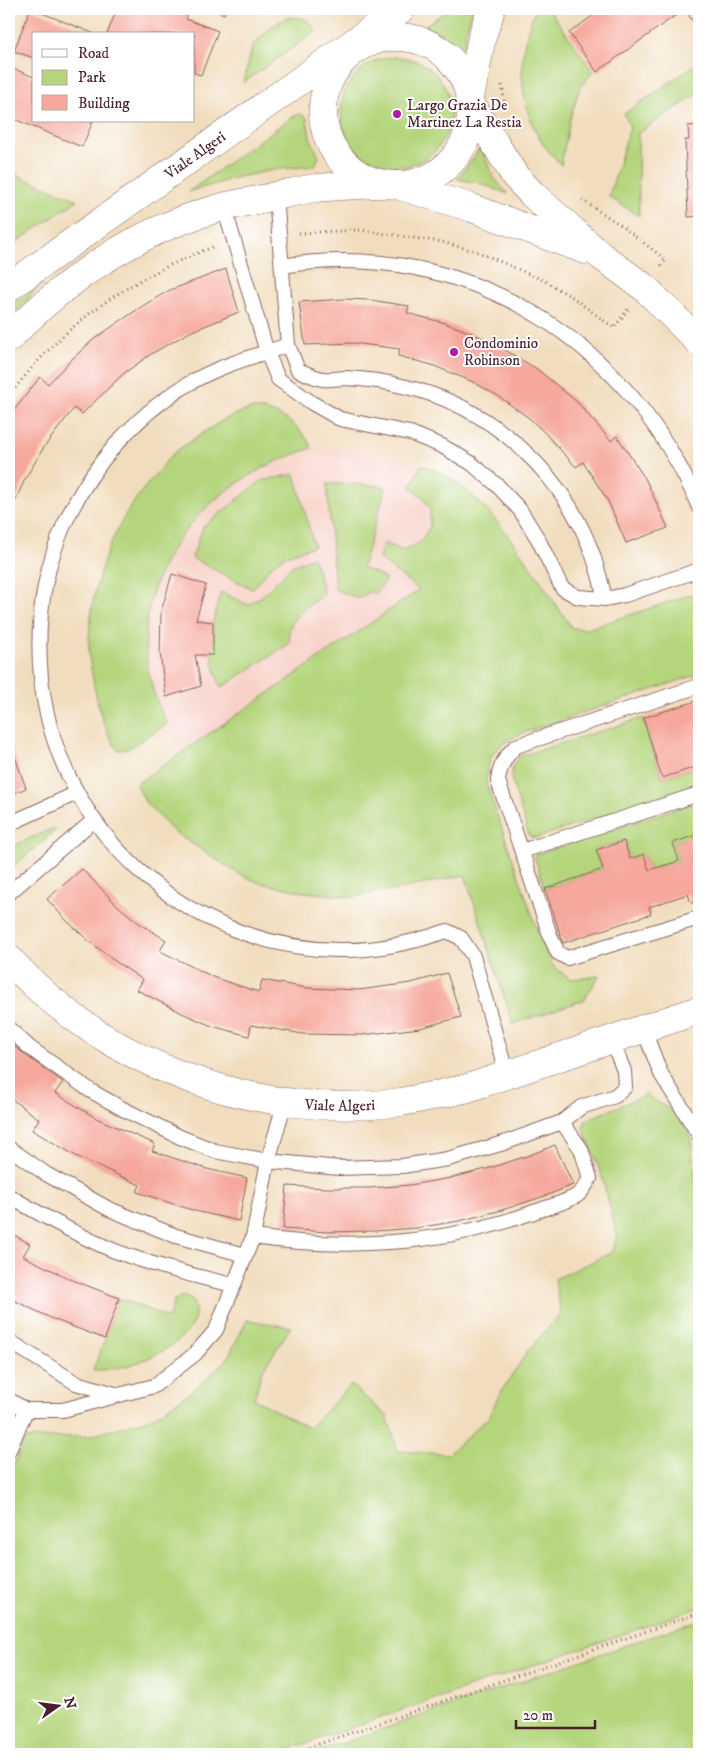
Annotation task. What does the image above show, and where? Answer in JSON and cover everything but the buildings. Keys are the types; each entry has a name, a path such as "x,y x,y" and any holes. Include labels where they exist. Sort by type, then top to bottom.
{"street":[{"name":"Viale Algeri","path":"9,287 318,68 387,23 401,9"},
{"path":"9,338 31,315 84,271 144,237 176,223 224,207 316,188 412,184 440,172 461,149 467,135 470,120 470,101 482,37 491,9"},
{"path":"600,256 472,208 365,178 351,169 339,157 330,143 325,127 323,110 325,94 331,78 340,64 387,23 446,55 457,68 465,82 470,101 515,176 600,256 645,288 699,342"},
{"path":"318,68 356,50"},
{"name":"Viale Algeri","path":"9,960 44,994 71,1016 130,1052 194,1080 227,1090 284,1101 330,1105 400,1102 468,1088 611,1038 699,1010"}],"lane":[{"path":"276,196 288,345 298,370 323,379 364,379 423,391 461,406 496,428 512,440 541,468 566,501 593,555 606,599"},
{"path":"224,207 267,352 278,379 312,403 340,418 410,433 442,446 471,463 497,485 520,510 538,539 562,588 578,597 606,599 699,570"},
{"path":"282,266 344,261 402,266 440,274 486,290 538,316 586,350 628,390 664,437 679,462 699,507"},
{"path":"288,345 245,358 205,375 167,398 149,412 118,442 99,465 79,496 60,536 42,600 39,644 40,666 51,731 61,759 77,793 94,820 121,854 154,884 210,920 252,936 294,946 339,950 404,944 447,931 461,938 473,956 507,1075"},
{"path":"699,686 516,746 505,757 500,768 498,781 551,938 558,953 567,958 699,918"},
{"path":"9,824 77,793"},
{"path":"522,851 699,794"},
{"path":"9,893 94,820"},
{"path":"643,1028 661,1074 699,1135"},
{"path":"9,1029 30,1048 91,1091 180,1137 215,1151 268,1161 338,1168 402,1166 448,1159 504,1143 562,1122 581,1107 615,1096 626,1087 624,1071 611,1038"},
{"path":"9,1400 26,1410 63,1410 154,1386 195,1354 216,1330 253,1237 268,1161 284,1101"},
{"path":"253,1237 289,1242 339,1244 383,1243 425,1239 514,1219 559,1204 579,1194 590,1178 581,1149 562,1122"},
{"path":"9,1148 46,1174 109,1209 176,1236 246,1255"},
{"path":"9,1196 57,1224 114,1250 173,1271 233,1285"},
{"path":"9,1341 76,1383 119,1395"},
{"path":"9,1450 26,1410"}],"path":[{"path":"502,83 505,108"},
{"path":"279,234 360,230 442,242 469,249 543,280 572,297 614,328 666,260 601,212"},
{"path":"9,396 42,355 92,310 125,288 156,272 195,253 233,239"},
{"path":"290,1754 699,1613"}],"shaded area":[{"path":"312,448 354,449 395,456 444,474 482,506 505,532 181,752 160,709 148,665 145,643 146,620 158,574 181,536 197,517 221,495 236,483 269,465"}],"green space":[{"path":"449,9 473,9 466,31 464,52 442,34 424,26"},
{"path":"536,9 549,9 593,72 580,87 570,119 561,165 543,144 534,129 524,95 522,77 525,42 529,25"},
{"path":"286,18 307,20 316,31 243,83 253,45 272,26"},
{"path":"396,57 417,61 435,73 447,91 451,112 447,133 435,151 417,163 396,167 375,163 357,151 345,133 341,112 345,91 357,73 375,61"},
{"path":"698,63 699,95 696,95 638,133 639,216 609,197 630,127 624,114"},
{"path":"301,114 307,118 310,137 319,157 315,166 279,169 238,177 188,192 294,116"},
{"path":"480,146 494,178 508,194 479,183 457,179 475,156"},
{"path":"9,172 78,200 9,247"},
{"path":"44,282 9,318 9,306"},
{"path":"250,409 269,412 287,419 301,432 312,448 272,463 236,484 208,507 184,532 166,561 153,591 147,623 146,656 153,690 167,724 128,749 118,750 108,734 101,716 89,656 93,603 98,579 106,556 127,512 172,455 220,422"},
{"path":"421,465 435,470 461,486 479,502 514,543 572,628 587,629 699,592 699,674 520,734 499,747 491,758 486,783 543,946 553,966 570,979 599,976 584,1000 513,1024 465,875 397,890 353,897 304,892 260,883 239,874 174,832 146,803 136,784 419,590 379,558 384,543 403,551 421,542 430,526 430,508 411,487"},
{"path":"295,474 314,546 286,555 271,566 252,589 192,558 203,527 261,481"},
{"path":"327,484 357,484 386,487 362,568 376,573 386,580 375,594 370,591 359,599 335,589"},
{"path":"313,557 324,594 313,601 294,620 289,631 290,643 221,688 213,663 213,622 221,592 248,605 263,595 292,566"},
{"path":"643,718 662,778 699,766 699,784 536,838 529,836 511,778 513,765 520,756"},
{"path":"699,801 699,834 673,843 679,861 649,870 644,855 630,859 624,841 596,850 603,869 545,889 534,855"},
{"path":"53,828 56,830 9,870 9,848"},
{"path":"646,1095 675,1113 690,1134 699,1208 699,1608 275,1754 9,1754 9,1475 25,1439 90,1436 152,1418 194,1390 226,1361 247,1320 291,1327 262,1371 254,1399 309,1428 351,1385 387,1416 398,1451 448,1454 488,1418 499,1395 529,1349 561,1314 555,1279 613,1252 617,1234 601,1173 583,1128 586,1120"},
{"path":"183,1296 193,1301 195,1316 191,1326 183,1336 161,1352 135,1363 112,1369 93,1370 119,1298 169,1318 174,1300"},
{"path":"699,1620 699,1754 311,1754"}],"place":[{"name":"Largo Grazia De Martinez La Restia","path":"397,114"},
{"name":"Condominio Robinson","path":"454,352"}]}
